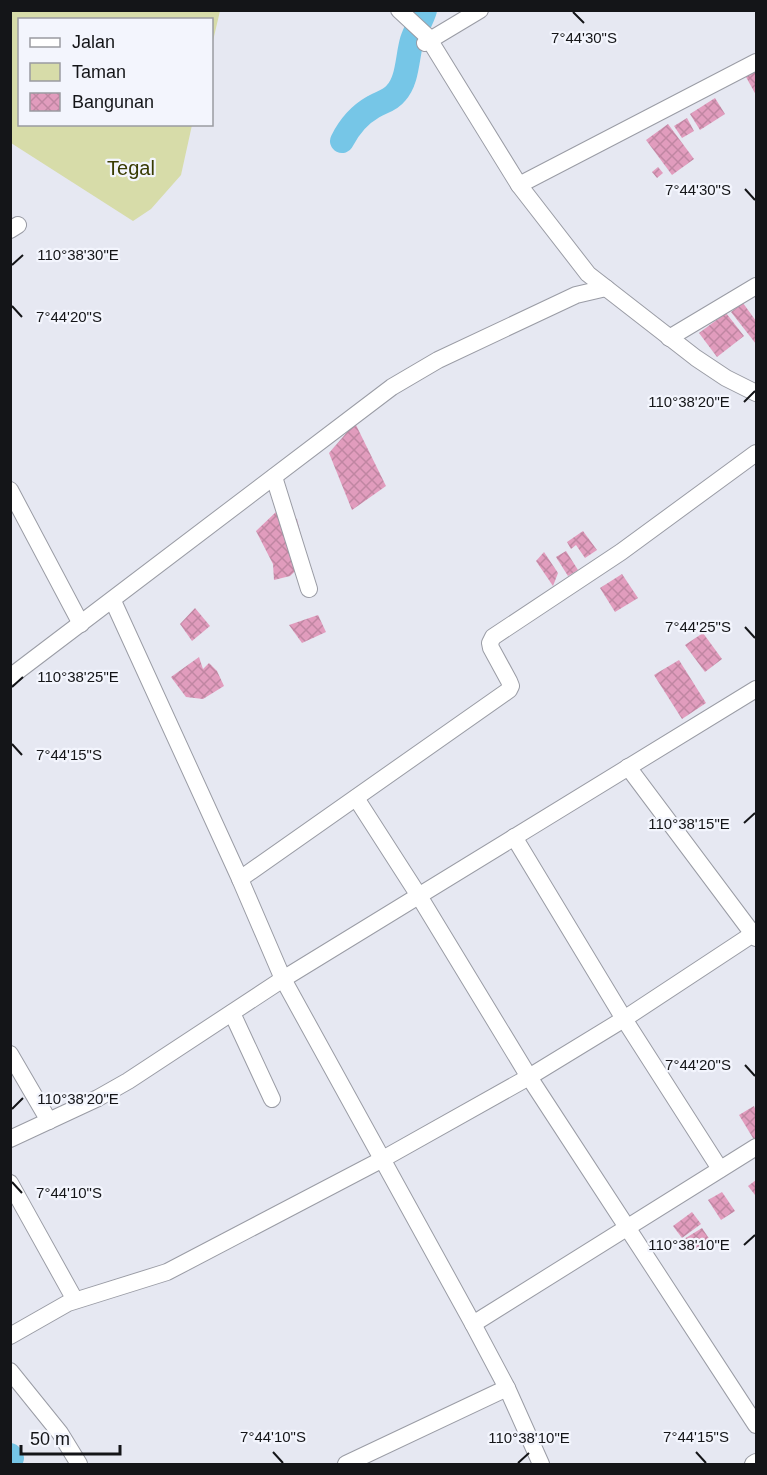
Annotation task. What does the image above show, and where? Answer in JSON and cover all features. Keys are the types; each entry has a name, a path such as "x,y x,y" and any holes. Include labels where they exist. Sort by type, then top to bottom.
{"street":[{"path":"399,10 427,42 519,185 574,259 588,274 669,338 726,378 756,393"},
{"path":"427,42 480,10"},
{"path":"519,185 756,62"},
{"path":"669,338 756,286"},
{"path":"10,677 392,387 438,360 576,295 606,288"},
{"path":"240,879 509,690 511,686 509,681 491,648 490,643 493,638 621,552 756,453"},
{"path":"274,477 309,589"},
{"path":"10,490 81,624"},
{"path":"113,601 283,979 473,1324 507,1388 541,1464"},
{"path":"10,1139 121,1085 283,979 756,689"},
{"path":"10,1336 75,1300 167,1272 381,1160 529,1077 755,935 628,767"},
{"path":"356,798 419,896 529,1077 756,1425"},
{"path":"514,837 624,1019 720,1169"},
{"path":"232,1013 272,1099"},
{"path":"10,1054 50,1121"},
{"path":"473,1324 756,1147"},
{"path":"10,1183 75,1300"},
{"path":"10,1371 60,1433 79,1464"},
{"path":"346,1464 507,1388"}],"green space":[{"name":"Tegal","path":"10,11 220,11 213,41 213,18 18,18 18,126 192,126 181,175 151,209 133,221 11,143"}],"building":[{"path":"756,71 756,95 746,77"},
{"path":"715,98 725,114 700,130 690,114"},
{"path":"687,118 694,131 682,138 674,126"},
{"path":"668,124 694,159 672,175 646,140"},
{"path":"658,167 663,173 657,178 652,172"},
{"path":"743,303 756,321 756,344 731,312"},
{"path":"726,313 744,336 717,357 699,333"},
{"path":"355,423 386,486 352,510 329,453"},
{"path":"277,511 297,519 307,560 290,576 274,580 273,564 256,531"},
{"path":"583,531 597,550 585,558 576,545 571,549 567,542"},
{"path":"566,551 578,570 568,576 556,557"},
{"path":"544,552 558,573 553,586 536,561"},
{"path":"622,574 638,598 615,612 600,588"},
{"path":"195,608 210,626 192,641 180,624"},
{"path":"318,615 326,632 302,643 289,625"},
{"path":"703,633 722,659 705,672 685,645"},
{"path":"199,657 203,669 209,663 217,671 224,686 203,699 186,697 171,677"},
{"path":"679,660 706,703 682,719 654,675"},
{"path":"754,1106 756,1111 756,1143 739,1115"},
{"path":"756,1180 756,1194 755,1195 748,1186"},
{"path":"722,1192 735,1211 721,1220 708,1200"},
{"path":"692,1212 701,1224 682,1238 673,1226"},
{"path":"702,1228 710,1240 692,1251 684,1239"}],"waterway":[{"path":"342,141 359,118 368,110 391,98 400,88 412,40 425,10"},
{"path":"10,1455 12,1458 10,1459"}]}
